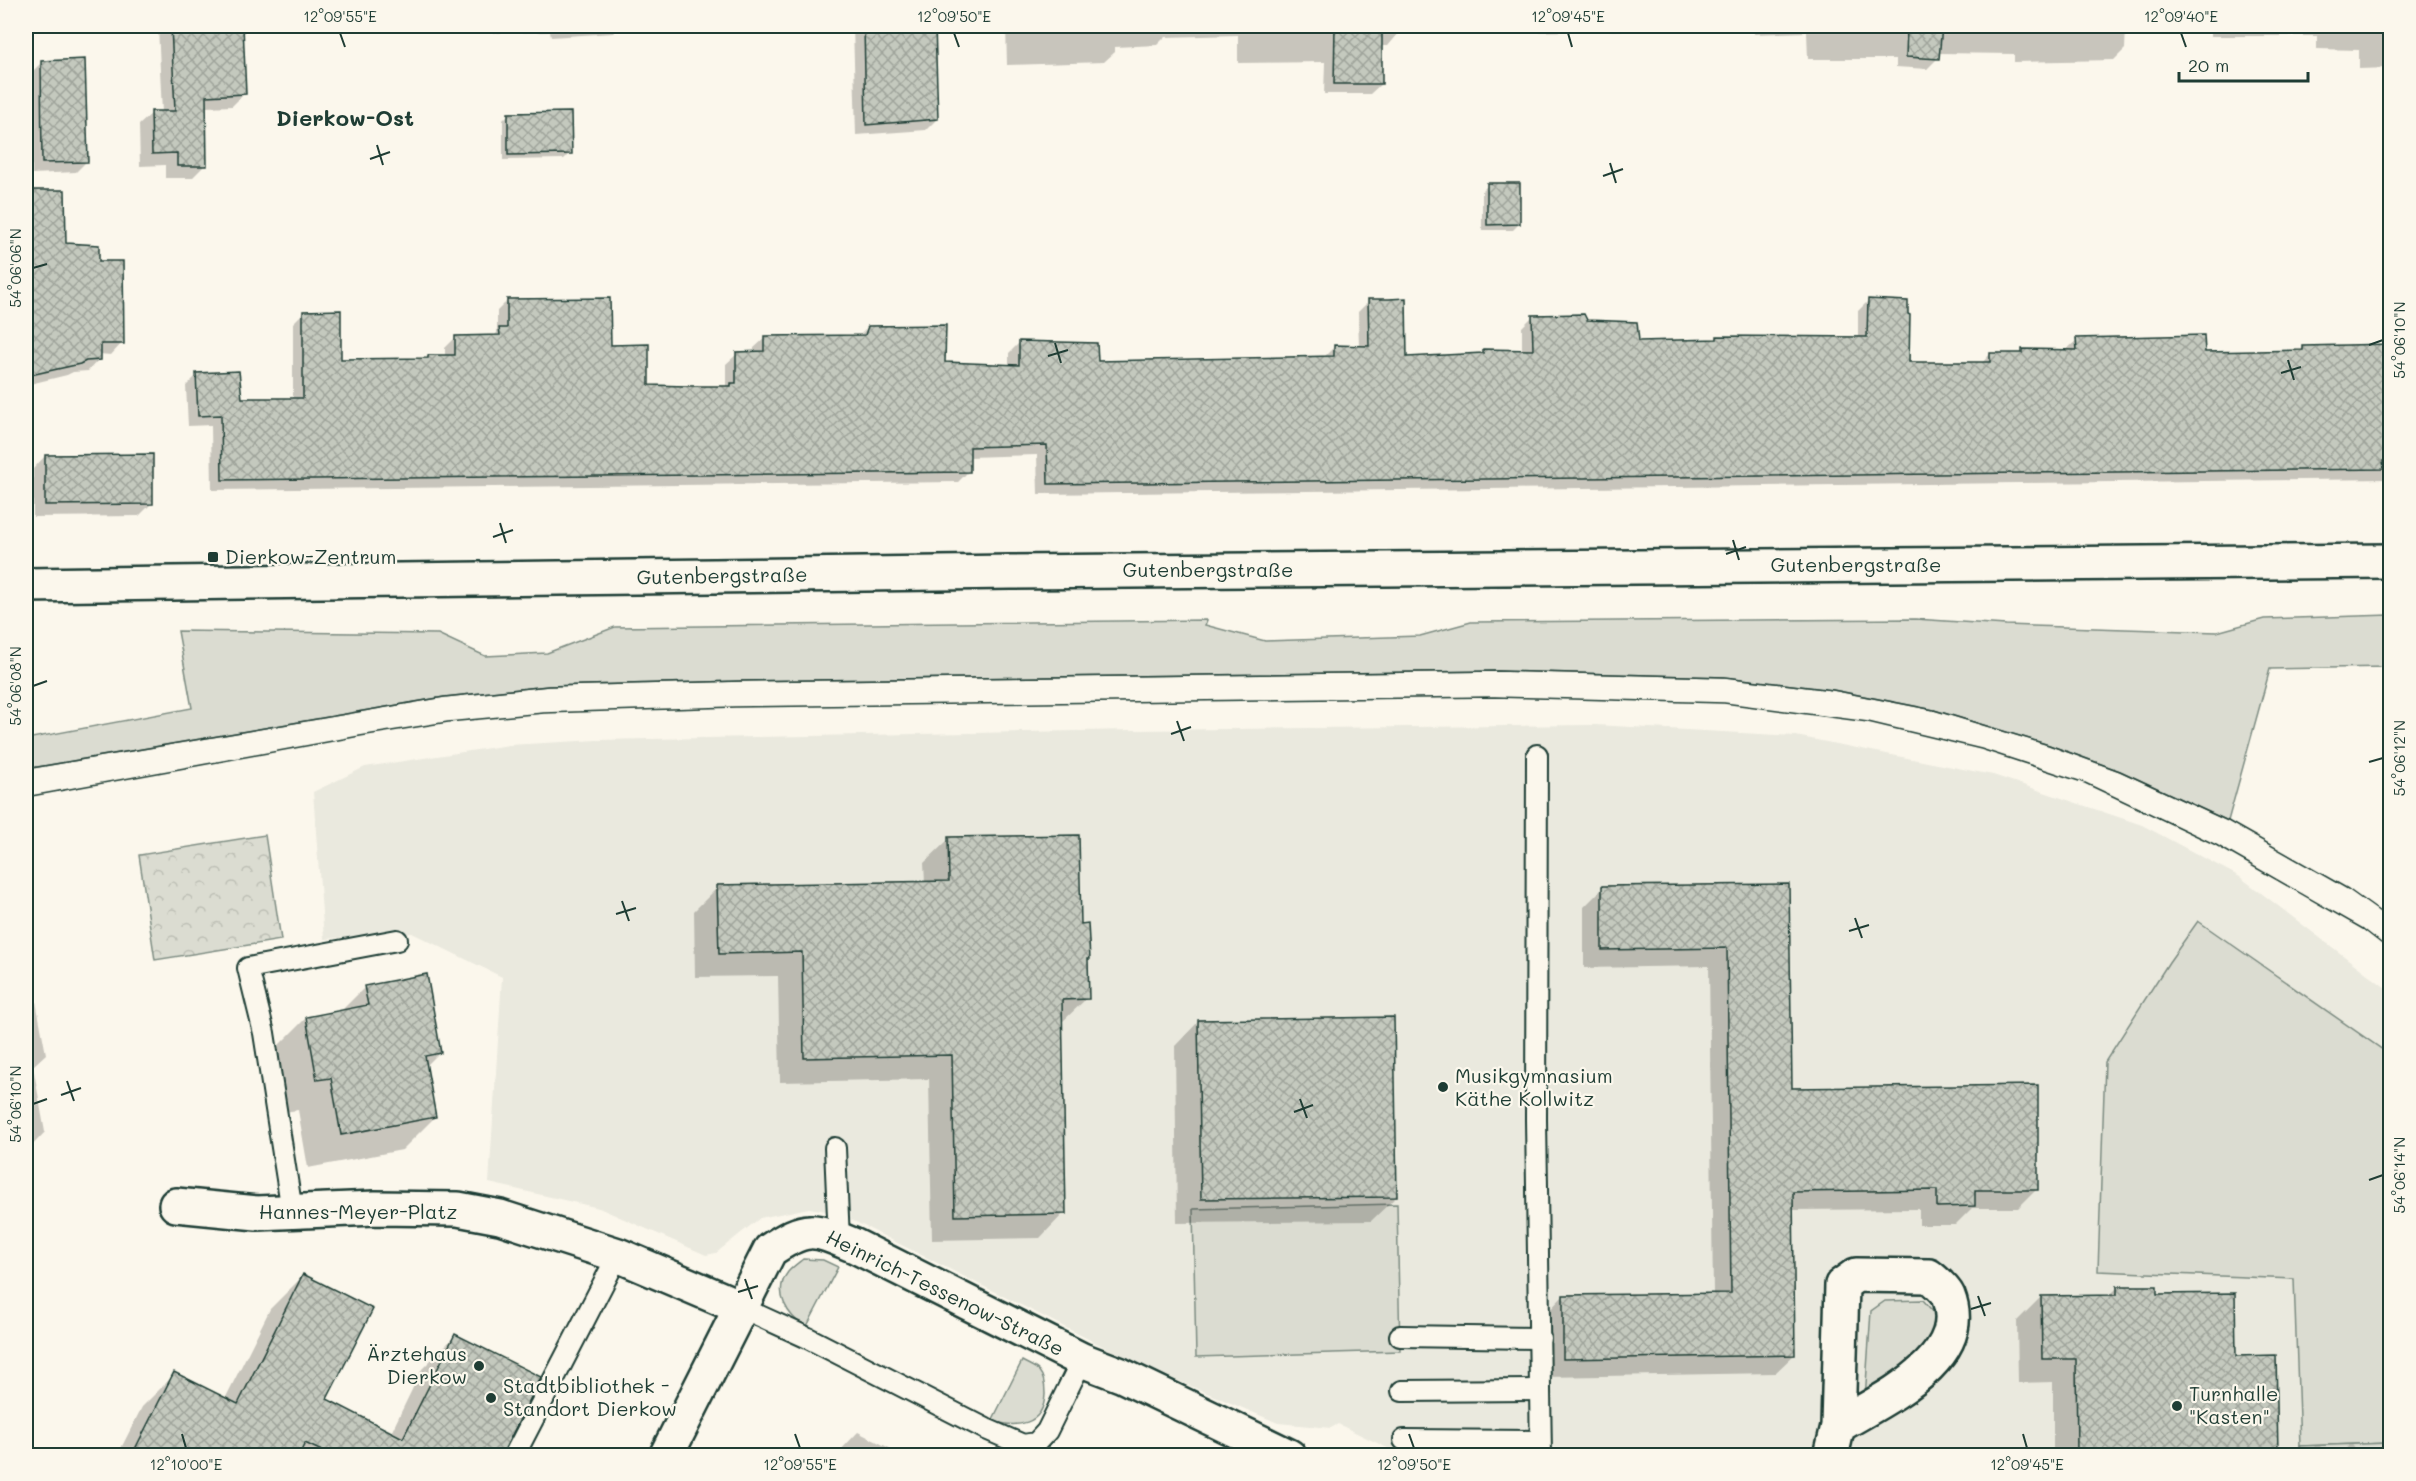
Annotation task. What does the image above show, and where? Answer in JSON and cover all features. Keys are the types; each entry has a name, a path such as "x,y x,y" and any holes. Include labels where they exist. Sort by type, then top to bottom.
{"street":[{"name":"Gutenbergstraße","path":"26,585 1011,572 2391,561"},
{"name":"Hannes-Meyer-Platz","path":"176,1205 257,1213 375,1208 458,1209 500,1217 618,1255 740,1307"},
{"name":"Heinrich-Tessenow-Straße","path":"666,1455 770,1250 793,1234 818,1231 1082,1360 1121,1375 1289,1455"},
{"path":"1856,1275 1929,1275 1948,1294 1952,1317 1944,1350 1924,1373 1834,1441 1842,1285 1856,1275"}],"lane":[{"path":"1404,1440 1541,1448 1536,1120 1537,755"},
{"path":"292,1211 264,1033 249,968 397,940"},
{"path":"835,1148 839,1240"},
{"path":"514,1455 618,1255"},
{"name":"Heinrich-Tessenow-Straße","path":"740,1307 808,1338 1004,1447 1036,1443 1047,1431 1082,1360"},
{"path":"1400,1336 1540,1338"},
{"path":"1402,1391 1540,1390"}],"shaded area":[{"name":"Musikgymnasium Käthe Kollwitz","path":"1595,725 1796,736 1993,775 2142,825 2240,877 2390,991 2390,1455 1402,1455 1338,1424 1331,1428 1278,1423 1174,1379 1120,1355 838,1213 809,1208 760,1218 716,1253 706,1255 599,1208 489,1183 502,977 412,933 324,939 313,792 365,767 509,745 597,740 1134,730"}],"green space":[{"path":"2390,615 2390,667 2270,669 2228,821 2120,771 2049,745 1934,710 1833,690 1725,677 1499,671 741,681 548,686 444,697 26,769 26,739 192,708 178,631 438,634 485,656 547,653 615,627 1207,620 1205,625 1265,641 1420,636 1471,622 1915,619 2006,625 2217,632 2264,619"},
{"path":"265,835 281,940 155,960 139,855"},
{"path":"2198,921 2390,1055 2390,1443 2300,1446 2294,1279 2098,1271 2105,1062"},
{"path":"1397,1204 1400,1351 1196,1357 1193,1209"},
{"path":"803,1259 823,1260 838,1267 806,1328 788,1311 782,1296 783,1280 788,1272"},
{"path":"1923,1300 1935,1314 1930,1343 1918,1361 1865,1399 1871,1311 1885,1301"},
{"path":"1022,1361 1041,1373 1045,1394 1040,1413 1027,1422 1019,1424 992,1421"},
{"path":"2390,1443 2390,1456 2304,1455 2300,1446"}],"building":[{"path":"171,26 243,26 246,94 206,96 207,166 177,166 177,153 152,154 151,111 175,111"},
{"path":"864,26 935,26 938,119 866,125"},
{"path":"1335,26 1382,26 1382,84 1334,84"},
{"path":"1907,26 1942,26 1939,59 1906,57"},
{"path":"85,59 88,162 42,163 41,61"},
{"path":"571,112 572,154 508,155 508,113"},
{"path":"1487,183 1520,183 1520,224 1487,225"},
{"path":"26,190 65,190 66,243 99,245 99,261 123,261 124,344 101,344 101,360 86,361 26,376"},
{"path":"610,298 611,345 649,344 649,385 687,386 731,386 731,383 736,383 736,352 764,351 764,336 865,335 868,326 946,325 945,362 1019,365 1019,341 1097,343 1098,361 1334,356 1334,345 1369,346 1368,299 1406,298 1407,357 1483,353 1483,349 1533,350 1532,315 1584,314 1587,320 1637,322 1639,341 1717,339 1717,336 1867,337 1868,299 1908,301 1909,362 1990,362 1990,353 2022,353 2022,349 2077,350 2076,338 2204,335 2205,352 2303,350 2303,346 2391,344 2391,461 2383,461 2384,469 1048,484 1047,445 970,447 970,472 222,480 221,415 198,416 196,373 239,371 242,398 303,398 303,311 341,310 341,359 428,358 428,355 455,355 455,336 500,335 499,328 507,328 507,299"},
{"path":"153,454 153,504 45,505 45,455"},
{"path":"1079,835 1081,924 1088,923 1089,999 1062,1000 1066,1214 955,1216 952,1055 804,1058 802,952 719,954 717,885 949,881 948,837"},
{"path":"1789,884 1792,1088 2038,1085 2038,1190 1975,1190 1975,1206 1937,1207 1937,1190 1793,1192 1795,1355 1563,1359 1563,1295 1731,1293 1727,948 1602,950 1602,886"},
{"path":"427,974 441,1053 425,1056 436,1117 341,1135 331,1078 317,1080 306,1017 368,1005 364,986"},
{"path":"1394,1017 1397,1197 1201,1199 1198,1020"},
{"name":"Ärztehaus Dierkow","path":"303,1274 373,1309 327,1399 403,1438 455,1334 541,1377 502,1455 330,1455 305,1443 299,1455 132,1455 174,1372 238,1404"},
{"name":"Turnhalle \"Kasten\"","path":"2117,1286 2157,1286 2157,1294 2235,1293 2236,1356 2276,1355 2278,1453 2077,1455 2076,1359 2042,1359 2041,1296 2117,1295"}],"tram line":[{"path":"26,769 444,697 548,686 741,681 1499,671 1725,677 1833,690 1934,710 2049,745 2120,771 2228,821 2348,889 2390,919"},
{"path":"26,797 360,736 448,722 544,713 735,707 1494,697 1724,703 1868,722 1981,749 2085,783 2216,845 2363,929 2390,950"}],"place":[{"name":"Dierkow-Zentrum","path":"213,557"},
{"name":"Musikgymnasium Käthe Kollwitz","path":"1443,1087"},
{"name":"Ärztehaus Dierkow","path":"479,1366"},
{"name":"Stadtbibliothek - Standort Dierkow","path":"491,1398"},
{"name":"Turnhalle \"Kasten\"","path":"2177,1406"}],"district":[{"name":"Dierkow-Ost","path":"345,118"}]}
